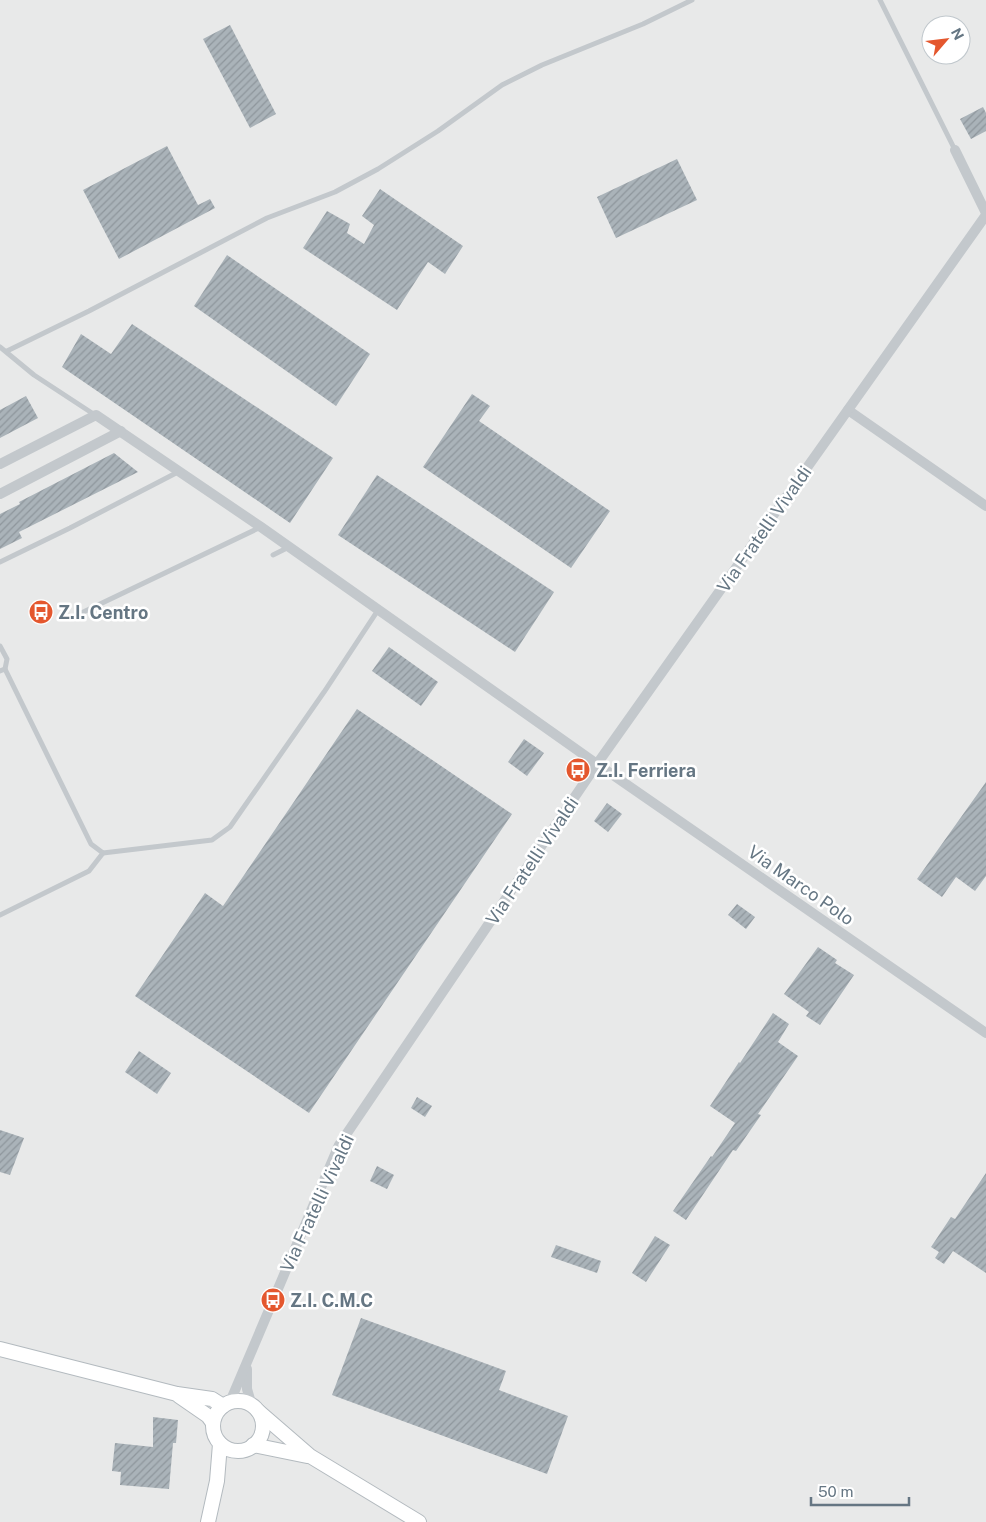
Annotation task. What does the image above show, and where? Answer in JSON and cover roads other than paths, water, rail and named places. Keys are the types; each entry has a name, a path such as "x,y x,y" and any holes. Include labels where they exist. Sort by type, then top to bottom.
{"main road":[{"path":"0,1349 177,1394 226,1404 238,1401 246,1402 310,1456 419,1522"},
{"path":"177,1394 208,1416 213,1423"},
{"path":"226,1404 215,1416 213,1423 216,1438 220,1444 232,1450 250,1447 310,1456"},
{"path":"217,1481 226,1462 232,1455 250,1447 258,1440 262,1433 263,1425 261,1418 255,1409"},
{"path":"208,1522 217,1481 220,1444"}],"street":[{"path":"955,150 986,214"},
{"name":"Via Fratelli Vivaldi","path":"226,1404 246,1363 339,1145 597,764 986,214"},
{"path":"848,410 986,506"},
{"path":"0,464 96,415"},
{"name":"Via Marco Polo","path":"96,415 261,527 597,764 986,1033"},
{"path":"0,494 120,431"},
{"name":"Via Fratelli Vivaldi","path":"246,1363 247,1389 255,1409"}],"lane":[{"path":"7,351 267,218 334,192 378,169 438,131 502,85 542,65 643,24 692,0"},
{"path":"880,0 955,150"},
{"path":"0,346 34,375 96,415"},
{"path":"0,562 180,471"},
{"path":"75,616 261,527"},
{"path":"273,555 289,547"},
{"path":"0,646 7,659 3,670 91,844 103,853 212,840 230,827 324,692 378,610"},
{"path":"0,915 89,870 103,853"}],"place":[{"name":"Z.I. Centro","path":"41,612"},
{"name":"Z.I. Ferriera","path":"578,770"},
{"name":"Z.I. C.M.C","path":"273,1300"}]}
